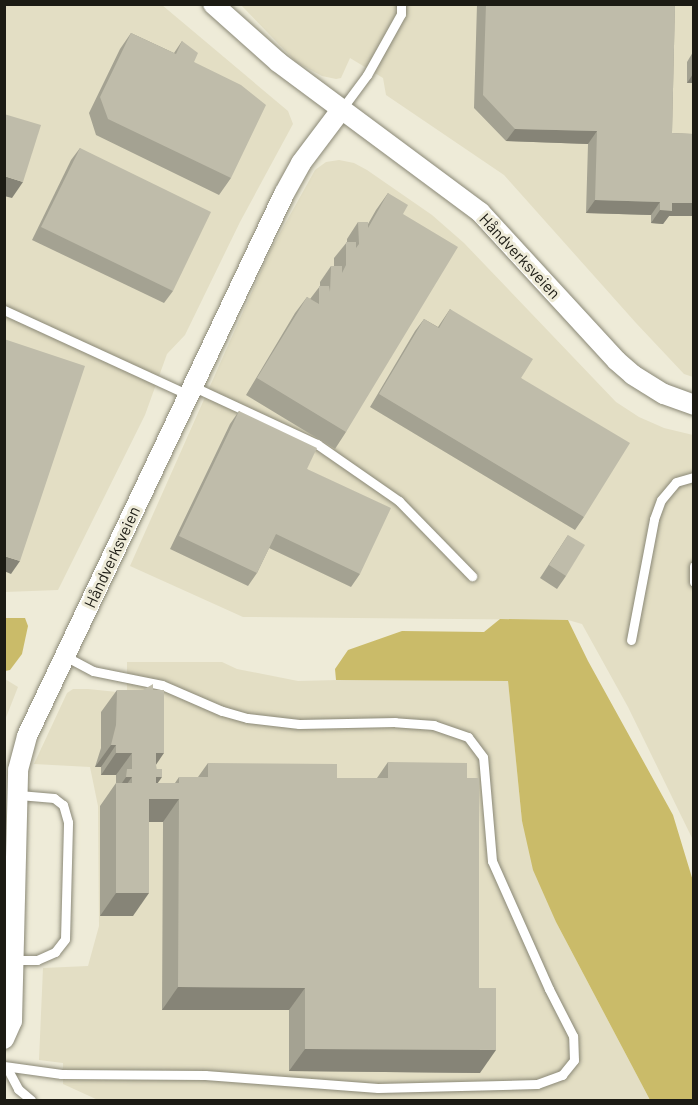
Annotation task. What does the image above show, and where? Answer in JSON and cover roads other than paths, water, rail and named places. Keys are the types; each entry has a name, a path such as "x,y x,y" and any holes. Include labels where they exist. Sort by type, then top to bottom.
{"street":[{"name":"Håndverksveien","path":"213,4 278,62 480,212 617,361 633,375 664,394 693,405"},
{"name":"Håndverksveien","path":"4,1039 14,960 10,817 16,795 18,770 27,736 189,390 284,194 301,163 341,110"}],"lane":[{"path":"341,110 368,75 401,14 401,4"},
{"path":"4,310 317,444 399,501 472,576"},
{"path":"631,640 654,519 661,500 676,482 693,477"},
{"path":"693,566 693,582"},
{"path":"6,1067 61,1074 205,1075 378,1088 537,1084 562,1075 574,1060 573,1036 549,989 492,861 483,757 468,737 434,725 395,722 299,724 247,718 222,711 162,686 93,671 65,656"},
{"path":"14,960 37,960 55,952 65,939 68,822 63,805 54,798 16,795"},
{"path":"6,1067 18,1089 31,1101"}]}
